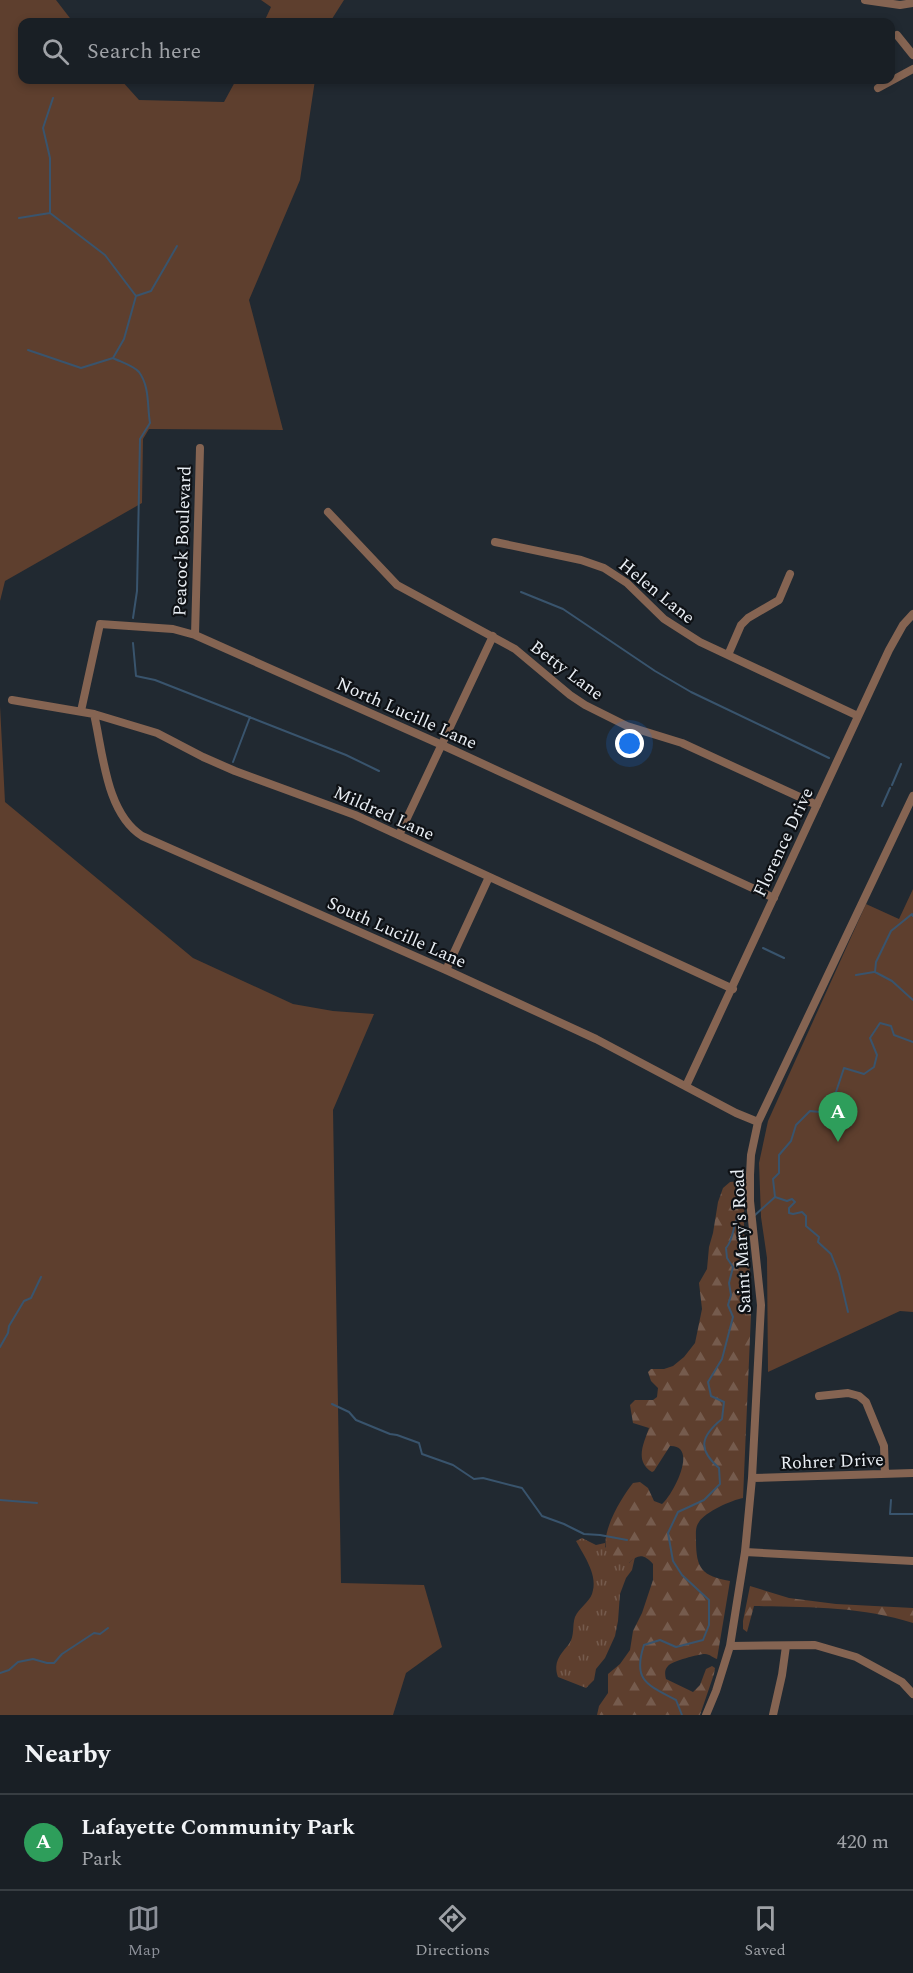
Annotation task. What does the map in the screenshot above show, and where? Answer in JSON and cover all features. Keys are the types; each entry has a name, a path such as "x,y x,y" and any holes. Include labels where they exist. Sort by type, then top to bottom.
{"street":[{"path":"865,0 900,5 913,3"},
{"path":"897,35 913,55"},
{"path":"895,79 913,69"},
{"path":"878,88 885,84"},
{"name":"Peacock Boulevard","path":"195,636 200,448"},
{"name":"Betty Lane","path":"328,512 397,585 523,654 577,700 627,726 682,743 817,805"},
{"name":"Helen Lane","path":"495,542 581,560 604,568 627,583 673,626 700,642 858,716"},
{"path":"728,655 741,625 748,618 779,600 790,574"},
{"name":"Florence Drive","path":"686,1086 889,650 903,626 913,615"},
{"name":"North Lucille Lane","path":"81,711 100,624 173,629 195,636 441,744 774,898"},
{"path":"399,835 493,636"},
{"name":"Mildred Lane","path":"12,700 81,711 157,733 203,758 333,805 733,989"},
{"name":"South Lucille Lane","path":"94,714 113,797 122,816 134,831 596,1039 736,1113 758,1122"},
{"name":"Saint Mary's Road","path":"706,1715 730,1646 745,1552 752,1478 761,1305 750,1201 751,1155 758,1122 913,796"},
{"path":"446,970 489,877"},
{"path":"819,1396 848,1393 860,1396 866,1402 884,1446 885,1474"},
{"name":"Rohrer Drive","path":"752,1478 913,1473"},
{"path":"745,1552 913,1561"},
{"path":"730,1646 815,1645 856,1657 902,1682 913,1694"},
{"path":"773,1715 786,1646"}],"green space":[{"path":"0,0 56,0 70,18 18,18 18,84 125,84 139,100 224,102 234,84 314,84 300,180 249,300 283,430 149,429 143,439 142,503 5,581 0,601"},
{"path":"261,0 344,0 333,18 266,18 271,7"},
{"path":"0,706 5,802 193,958 293,1004 333,1011 374,1014 333,1110 341,1583 424,1585 442,1647 406,1673 393,1715 0,1715"},
{"path":"913,889 913,1312 900,1311 768,1372 767,1258 761,1217 759,1163 768,1121 866,904 899,919"},
{"path":"740,1181 746,1184 747,1189 744,1234 749,1250 751,1315 743,1498 726,1504 702,1518 696,1528 697,1558 702,1570 713,1577 730,1581 717,1659 707,1654 692,1656 670,1664 665,1672 666,1679 693,1692 700,1685 706,1669 712,1666 715,1668 714,1674 700,1715 597,1715 599,1706 608,1693 608,1674 620,1664 630,1650 633,1631 642,1613 653,1580 653,1564 647,1558 641,1556 629,1563 615,1560 607,1553 605,1542 608,1529 620,1503 633,1483 640,1482 648,1488 654,1501 662,1504 677,1481 683,1462 683,1453 678,1448 670,1446 654,1471 646,1468 642,1452 649,1428 633,1423 630,1405 635,1400 653,1400 657,1397 658,1388 651,1381 648,1372 651,1369 673,1366 695,1343 702,1309 699,1283 707,1269 718,1202 723,1188 730,1182"},
{"path":"582,1538 596,1545 605,1543 605,1547 629,1563 635,1557 632,1570 620,1594 615,1636 605,1658 596,1669 594,1680 586,1688 558,1677 556,1667 560,1655 571,1641 575,1617 591,1597 594,1587 590,1566 576,1541"},
{"path":"750,1586 789,1598 836,1604 913,1608 913,1623 854,1610 754,1606 747,1632 743,1629 743,1621"}],"waterway":[{"path":"50,213 50,158 43,128 53,98"},
{"path":"19,218 50,213 105,255 136,296 124,339 113,358"},
{"path":"136,296 151,291 177,246"},
{"path":"28,350 81,368 113,358 131,366 143,378 148,397 150,423 140,439 137,591 133,618"},
{"path":"521,592 563,609 655,671 691,692 829,758"},
{"path":"133,643 136,676 155,680 346,755 379,771"},
{"path":"233,762 250,717"},
{"path":"892,785 901,764"},
{"path":"882,806 890,788"},
{"path":"913,916 912,914 891,931 876,962 875,972 892,981 913,1000"},
{"path":"763,948 784,958"},
{"path":"856,975 874,972"},
{"path":"754,1216 775,1197 773,1179 779,1173 779,1155 791,1141 796,1125 810,1111 829,1113 844,1068 864,1074 874,1067 877,1055 870,1038 880,1023 891,1026 894,1035 913,1042"},
{"path":"775,1197 787,1201 792,1199 795,1202 789,1208 789,1213 802,1212 806,1216 806,1226 819,1237 818,1242 831,1254 839,1274 848,1312"},
{"path":"682,1715 676,1700 645,1680 641,1674 641,1657 644,1645 660,1640 676,1647 703,1640 709,1625 709,1600 682,1575 673,1561 668,1533 678,1512 704,1500 720,1484 719,1468 707,1455 704,1443 710,1431 722,1419 724,1402 711,1396 708,1382 722,1359 733,1317 728,1305 731,1295 729,1283 733,1267 727,1258 726,1248 738,1217 748,1217"},
{"path":"0,1347 8,1333 9,1326 24,1301 31,1298 41,1277"},
{"path":"332,1404 349,1412 356,1420 419,1443 422,1454 453,1465 474,1479 483,1478 522,1488 542,1516 584,1534 627,1540"},
{"path":"0,1500 37,1503"},
{"path":"891,1500 890,1514 913,1514"},
{"path":"0,1673 9,1670 18,1662 33,1659 54,1663 62,1654 94,1633 100,1634 108,1628"}],"place":[{"name":"Lafayette Community Park","path":"838,1142"}]}
